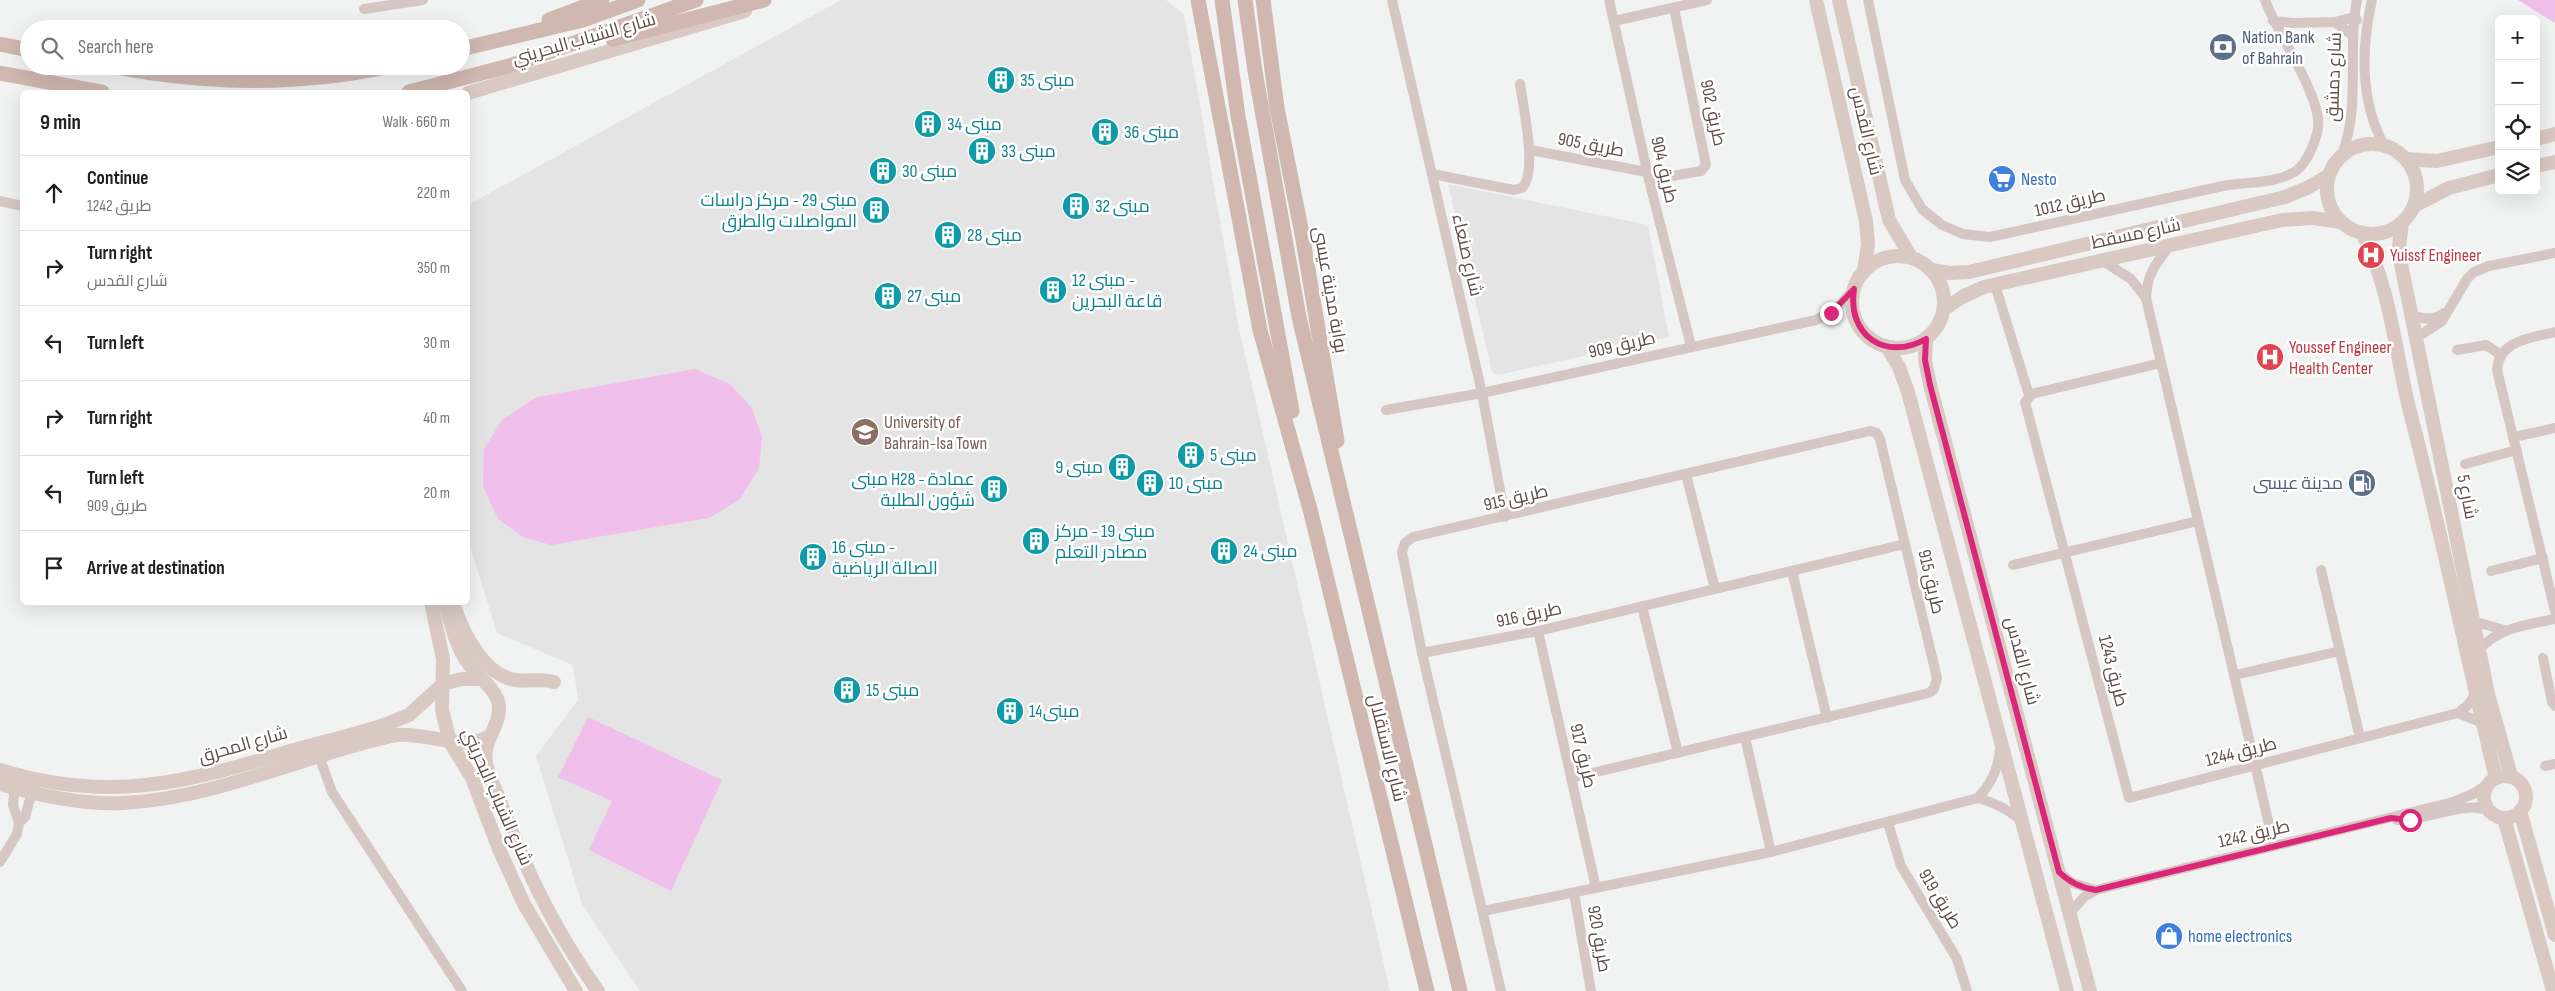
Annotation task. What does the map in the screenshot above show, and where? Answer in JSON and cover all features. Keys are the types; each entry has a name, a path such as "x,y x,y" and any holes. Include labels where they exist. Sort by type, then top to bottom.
{"main road":[{"path":"484,43 602,0"},
{"path":"470,47 584,20 638,0"},
{"path":"416,90 553,52 696,0"},
{"path":"553,52 597,44 764,0"},
{"path":"1222,0 1238,116 1311,514"},
{"path":"1245,0 1255,71 1299,317 1362,586"},
{"name":"بوابة مدينة عيسى","path":"1263,0 1277,108 1302,234 1362,586"},
{"path":"1197,2 1260,330 1311,514"},
{"path":"0,44 20,48"},
{"path":"0,73 91,90"},
{"path":"158,75 291,80 327,75"},
{"name":"شارع الاستقلال","path":"1311,514 1426,991"},
{"name":"شارع الاستقلال","path":"1362,586 1460,991"}],"street":[{"path":"364,9 423,0"},
{"name":"شارع الشباب البحريني","path":"470,92 593,54 726,18 768,0"},
{"name":"شارع صنعاء","path":"1392,0 1482,393 1505,517"},
{"name":"طريق 904","path":"1609,0 1648,176 1691,346"},
{"path":"1656,0 1656,12"},
{"path":"1614,21 1707,0"},
{"name":"شارع القدس","path":"1816,0 1866,221 1868,244 1864,271"},
{"name":"شارع القدس","path":"1839,0 1889,220 1911,257"},
{"name":"طريق 1012","path":"1868,0 1905,180 1922,209 1942,225 1963,234 1990,237 2231,184 2275,181 2298,170 2310,151 2318,128 2318,119 2302,76 2273,21 2265,0"},
{"name":"شارع دمشق","path":"2342,154 2348,141 2351,115 2352,35 2357,0"},
{"name":"شارع دمشق","path":"2372,0 2366,44 2366,91 2373,120 2384,145"},
{"name":"طريق 902","path":"1648,176 1701,171 1706,165 1674,8"},
{"path":"2273,21 2293,24 2335,22 2354,17 2362,27 2366,44"},
{"path":"2335,22 2352,35"},
{"path":"2280,35 2293,24"},
{"name":"طريق 905","path":"1432,174 1519,190 1525,186 1530,150 1520,84"},
{"path":"2540,137 2555,134"},
{"path":"2414,206 2417,182 2413,170 2406,159 2392,148 2384,145 2362,144 2342,154 2328,176 2328,201 2341,222 2362,233 2387,232 2402,223 2414,206 2449,188 2495,176"},
{"path":"2406,159 2437,161 2495,148"},
{"name":"طريق 905","path":"1530,150 1648,176"},
{"path":"2540,165 2555,162"},
{"name":"شارع مسقط","path":"1932,270 1950,273 1969,272 2275,199 2308,188 2328,176"},
{"path":"0,201 20,206"},
{"name":"شارع مسقط","path":"1944,309 1974,291 1995,285 2282,220 2313,218 2341,222"},
{"name":"شارع 5","path":"2402,223 2399,247 2411,314 2488,694 2511,776"},
{"name":"شارع 5","path":"2362,233 2372,252 2384,289 2403,380 2438,518 2483,723 2492,781"},
{"path":"2169,247 2151,270 2146,284 2146,298 2274,846"},
{"path":"2384,289 2395,301 2402,329 2416,338 2442,321 2467,279 2479,269 2555,252"},
{"path":"1890,256 1911,257 1932,270 1942,288 1944,309 1938,326 1926,339 1914,346 1901,348 1887,347 1871,339 1858,325 1853,314 1854,289 1864,271 1880,259 1890,256"},
{"path":"2102,261 2132,279 2146,298"},
{"name":"طريق 1243","path":"1995,285 2029,395 2026,405 2129,798"},
{"name":"طريق 909","path":"1386,410 1482,393 1821,318 1835,310 1854,289"},
{"path":"2411,314 2423,318 2436,319 2450,308"},
{"path":"2555,332 2512,344 2501,354 2497,370 2555,611"},
{"name":"شارع القدس","path":"1926,339 1925,360 1930,385 2090,991"},
{"path":"2457,350 2486,345 2501,354"},
{"path":"1887,347 1899,367 1908,392 2000,746 2067,991"},
{"path":"2029,395 2161,363"},
{"path":"2514,437 2555,428"},
{"name":"طريق 915","path":"1501,991 1422,653 1402,552 1405,543 1413,537 1874,431 1880,439 1936,684 1929,693 1571,778"},
{"path":"2464,464 2517,450"},
{"path":"1686,474 1715,589"},
{"path":"2013,565 2198,521"},
{"name":"طريق 916","path":"1422,653 1538,631 1905,544"},
{"path":"2491,571 2543,558"},
{"path":"2321,570 2360,738"},
{"path":"1792,571 1828,718"},
{"name":"شارع الشباب البحريني","path":"432,605 443,659 442,710 450,742 472,778 499,849 524,904 576,991"},
{"name":"شارع الشباب البحريني","path":"446,605 460,650 481,679 495,694 499,704 498,718 489,737 485,753 486,764 517,847 547,910 598,991"},
{"path":"453,605 474,645 496,672 516,680 554,682"},
{"path":"1642,606 1678,753"},
{"path":"2479,650 2490,639 2504,630 2555,620"},
{"path":"2473,621 2504,630"},
{"name":"طريق 917","path":"1538,631 1596,888"},
{"path":"2234,676 2340,651"},
{"path":"2543,658 2552,702 2555,706"},
{"name":"شارع المحرق","path":"34,787 148,787 207,776 389,723 409,715 443,684 462,678 481,679"},
{"path":"2476,693 2468,705 2458,713 2483,723"},
{"name":"طريق 1244","path":"2129,798 2458,713"},
{"name":"شارع المحرق","path":"0,770 10,782 92,803 152,801 213,788 396,734 410,733 468,744 489,737"},
{"path":"1745,737 1771,852"},
{"path":"1483,912 1771,852 1978,798 1986,790 1997,769 2000,746"},
{"path":"319,756 332,792 462,991"},
{"path":"2520,811 2504,818 2491,812 2484,799 2492,781 2511,776 2521,783 2526,794 2520,811 2555,935"},
{"name":"طريق 1242","path":"2070,913 2084,897 2096,890 2464,799 2492,781"},
{"path":"0,862 17,834 18,823 14,814 10,782"},
{"path":"18,823 25,817 34,787"},
{"path":"1978,798 1993,802 2013,813 2022,822"},
{"name":"طريق 1242","path":"2391,818 2410,820 2475,807 2491,812"},
{"path":"2504,818 2553,991"},
{"name":"طريق 919","path":"1888,823 1901,866 1956,959 1967,991"},
{"path":"2059,872 2072,883 2096,890"},
{"name":"طريق 920","path":"1574,893 1591,991"}],"shaded area":[{"name":"University of Bahrain-Isa Town","path":"841,0 1166,0 1184,14 1238,324 1390,991 640,991 582,904 536,756 578,700 573,665 497,633 470,546 470,204"},
{"path":"2518,0 2555,0 2555,23"},
{"path":"1448,184 1648,225 1669,337 1498,375 1492,372"},
{"path":"695,369 730,384 752,408 762,437 759,468 740,499 709,518 551,545 523,537 498,519 483,486 484,449 502,420 537,397"},
{"path":"588,717 722,780 671,891 589,850 612,801 558,777"}],"place":[{"name":"Nation Bank of Bahrain","path":"2223,47"},
{"name":"مبنى 35","path":"1001,80"},
{"name":"مبنى 34","path":"928,124"},
{"name":"مبنى 36","path":"1105,132"},
{"name":"مبنى 33","path":"982,151"},
{"name":"مبنى 30","path":"883,171"},
{"name":"Nesto","path":"2002,179"},
{"name":"مبنى 32","path":"1076,206"},
{"name":"مبنى 29 - مركز دراسات المواصلات والطرق","path":"876,210"},
{"name":"مبنى 28","path":"948,235"},
{"name":"Yuissf Engineer","path":"2371,255"},
{"name":"مبنى 12 - قاعة البحرين","path":"1053,290"},
{"name":"مبنى 27","path":"888,296"},
{"name":"Youssef Engineer Health Center","path":"2270,357"},
{"name":"University of Bahrain-Isa Town","path":"865,432"},
{"name":"مبنى 5","path":"1191,455"},
{"name":"مبنى 9","path":"1122,467"},
{"name":"مبنى 10","path":"1150,483"},
{"name":"مدينة عيسى","path":"2362,483"},
{"name":"مبنى H28 - عمادة شؤون الطلبة","path":"994,489"},
{"name":"مبنى 19 - مركز مصادر التعلم","path":"1036,541"},
{"name":"مبنى 24","path":"1224,551"},
{"name":"مبنى 16 - الصالة الرياضية","path":"813,557"},
{"name":"مبنى 15","path":"847,690"},
{"name":"مبنى14","path":"1010,711"},
{"name":"home electronics","path":"2169,936"}],"route":[{"path":"1831,313 1854,289 1852,301 1853,314 1858,325 1876,343 1887,347 1901,348 1914,346 1926,339 1925,360 1930,385 2059,872 2065,878 2080,887 2096,890 2391,818 2410,820"}]}
